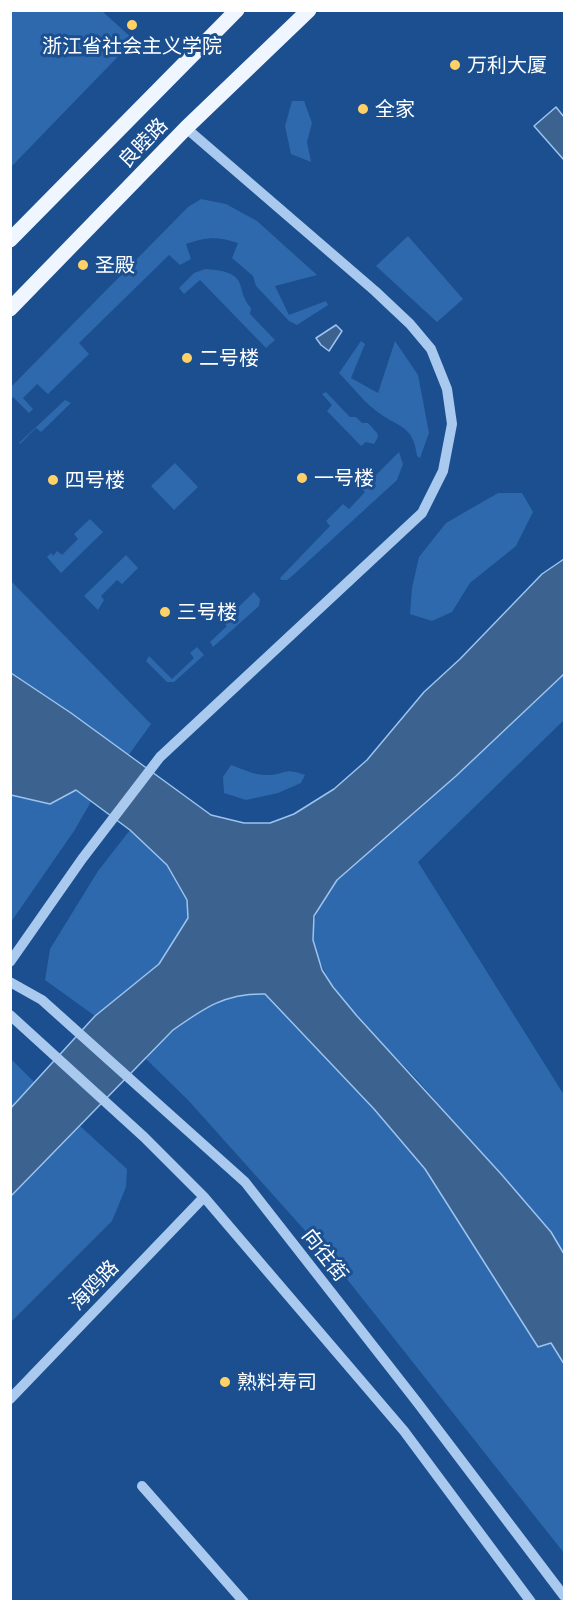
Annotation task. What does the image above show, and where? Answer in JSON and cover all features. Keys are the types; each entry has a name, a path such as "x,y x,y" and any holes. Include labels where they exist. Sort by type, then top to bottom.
{"main road":[{"name":"良睦路","path":"10,240 237,10"},
{"name":"良睦路","path":"10,309 186,128 309,10"}],"street":[{"path":"10,962 88,850 160,757 422,513 443,471 452,424 447,388 431,349 410,324 186,128"},
{"name":"向往街","path":"10,982 42,1000 245,1182 417,1402 564,1596"},
{"path":"15,1018 144,1137 204,1197 404,1431 531,1602"},
{"name":"海鸥路","path":"10,1399 204,1197"},
{"path":"142,1486 244,1602"}],"shaded area":[{"path":"11,10 102,11 134,40 11,167"},
{"path":"292,101 304,101 312,123 307,142 311,162 291,154 285,126"},
{"path":"556,107 564,117 564,160 534,126"},
{"path":"201,199 226,204 257,221 317,275 275,286 289,315 326,301 328,305 297,325 289,321 256,286 253,276 232,258 238,243 218,238 186,244 191,259 180,265 169,255 79,343 89,354 48,394 37,384 23,398 33,409 29,413 13,397 11,399 11,387 188,207"},
{"path":"408,236 463,299 437,322 376,266"},
{"path":"205,269 227,272 236,278 251,308 250,314 275,340 266,348 200,280 184,294 179,288 194,273"},
{"path":"336,325 342,331 329,351 316,338"},
{"path":"361,341 365,344 351,378 378,393 395,341 418,375 429,433 420,458 417,456 412,437 408,432 370,406 339,373"},
{"path":"326,392 350,417 356,417 362,423 368,423 377,433 378,437 374,444 366,442 361,446 327,411 332,405 322,394"},
{"path":"65,400 71,403 41,432 36,428 19,443"},
{"path":"399,452 403,464 397,480 291,577 281,580 280,578 330,526 326,521 343,504 349,509 365,492 362,489"},
{"path":"175,463 198,487 174,510 151,486"},
{"path":"498,493 522,493 533,512 516,546 470,583 452,612 432,621 410,614 412,588 419,557 446,523"},
{"path":"90,519 103,532 61,573 47,557 51,553 53,556 57,551 62,555 78,539 74,534"},
{"path":"126,555 138,568 122,584 117,580 101,596 104,600 98,610 84,596"},
{"path":"564,559 564,674 456,776 337,880 314,916 313,940 322,970 333,987 551,1232 564,1254 564,1364 551,1343 538,1347 425,1169 374,1109 265,994 226,999 195,1015 173,1030 11,1196 10,1109 95,1016 159,964 188,918 187,900 167,865 130,830 76,790 50,804 11,795 11,673 71,713 211,815 244,823 270,823 294,814 334,789 367,760 424,692 460,659 542,574"},
{"path":"10,580 151,724 128,756 71,713 11,673"},
{"path":"254,592 260,599 259,606 213,647 210,642 227,626 223,622"},
{"path":"197,647 204,655 174,682 167,682 146,661 149,656 172,679 194,658 190,653"},
{"path":"564,674 564,720 418,862 564,1095 564,1254 543,1223 519,1194 341,998 320,961 313,933 319,910 337,880"},
{"path":"231,765 263,775 288,771 305,775 301,783 278,793 246,800 224,793 223,777"},
{"path":"76,790 92,800 74,831 11,922 11,795 50,804"},
{"path":"130,830 167,865 187,900 188,919 159,964 95,1016 45,980 50,949 98,871"},
{"path":"244,994 265,994 374,1109 425,1169 468,1235 551,1343 564,1364 564,1553 335,1264 188,1100 146,1059 168,1036 190,1018 214,1005"},
{"path":"10,1058 35,1083 11,1109 10,1109"},
{"path":"80,1126 127,1169 126,1187 112,1221 11,1322 11,1196"}],"place":[{"name":"浙江省社会主义学院","path":"132,25"},
{"name":"万利大厦","path":"455,65"},
{"name":"全家","path":"363,109"},
{"name":"圣殿","path":"83,265"},
{"name":"二号楼","path":"187,358"},
{"name":"一号楼","path":"302,478"},
{"name":"四号楼","path":"53,480"},
{"name":"三号楼","path":"165,612"},
{"name":"熟料寿司","path":"225,1382"}]}
